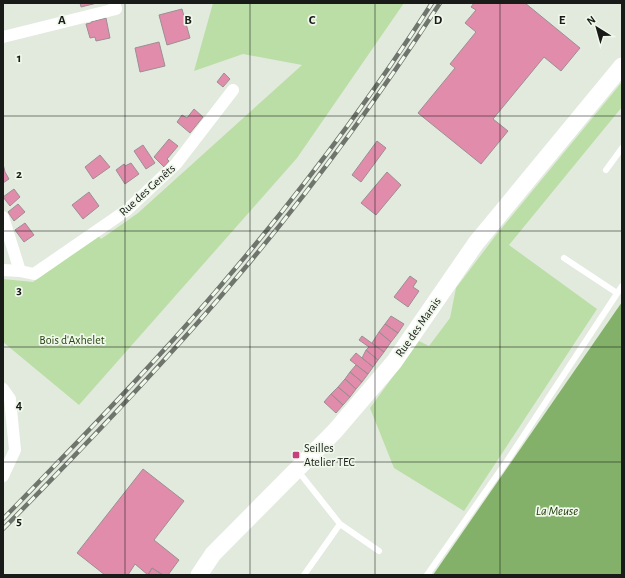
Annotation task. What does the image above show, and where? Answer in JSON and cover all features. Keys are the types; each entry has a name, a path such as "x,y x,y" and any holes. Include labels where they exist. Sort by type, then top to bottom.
{"main road":[{"name":"Rue des Marais","path":"199,575 213,554 335,431 394,362 476,243 622,66"}],"street":[{"path":"3,37 116,9 114,3"},
{"name":"Rue des Genêts","path":"3,270 34,274 127,210 176,164 233,90"},
{"path":"3,217 20,271"},
{"path":"3,389 10,400 15,450 3,476"}],"lane":[{"path":"606,170 622,148"},
{"path":"564,258 617,293"},
{"path":"427,575 507,461 622,286"},
{"path":"297,470 340,524 379,552"},
{"path":"304,575 340,524"}],"green space":[{"name":"Bois d'Axhelet","path":"213,3 404,3 297,158 79,405 3,342 3,279 33,282 98,235 101,239 138,213 302,65 243,54 194,71"},
{"path":"622,82 622,107 509,245 597,309 464,511 394,468 370,408 419,341 429,346 450,318 456,288 496,235"}],"water":[{"name":"La Meuse","path":"622,302 622,575 433,575"}],"building":[{"path":"80,3 97,3 81,7"},
{"path":"474,3 525,3 580,48 561,71 544,57 493,119 508,131 481,164 418,113 455,68 450,64 476,32 465,23 476,10 471,7"},
{"path":"182,9 190,38 167,45 159,15"},
{"path":"106,18 110,38 96,41 95,37 90,38 86,24"},
{"path":"159,42 165,66 140,72 135,48"},
{"path":"224,73 230,79 223,87 217,82"},
{"path":"194,109 203,117 190,133 177,122 182,115 187,118"},
{"path":"169,139 178,146 167,159 169,161 164,167 154,157"},
{"path":"377,141 386,148 361,182 352,175"},
{"path":"143,145 155,163 146,169 134,151"},
{"path":"100,155 110,167 93,179 85,167"},
{"path":"131,163 139,174 125,184 116,170 124,164 125,166"},
{"path":"3,164 9,179 3,183"},
{"path":"387,172 401,185 376,215 361,203"},
{"path":"14,189 20,197 10,206 3,197"},
{"path":"89,192 99,206 83,219 72,205"},
{"path":"18,204 25,212 14,221 8,212"},
{"path":"25,223 34,235 24,242 15,230"},
{"path":"410,276 417,281 413,287 419,291 408,307 394,297"},
{"path":"391,316 404,324 398,333 385,324"},
{"path":"385,324 398,333 391,342 379,332"},
{"path":"379,332 391,342 384,352 372,343"},
{"path":"362,336 384,352 378,360 366,350 369,347 359,340"},
{"path":"366,350 378,360 373,367 362,358"},
{"path":"356,353 373,367 368,374 350,360"},
{"path":"356,365 368,374 362,382 350,372"},
{"path":"350,372 362,382 356,389 345,379"},
{"path":"345,379 356,389 350,397 338,387"},
{"path":"338,387 350,397 343,405 331,394"},
{"path":"331,394 343,405 336,413 324,402"},
{"path":"143,469 184,501 154,540 179,560 168,575 163,575 152,568 148,575 135,564 128,575 105,575 77,553"},
{"path":"152,568 163,575 148,575"}],"railway":[{"path":"3,519 160,354 249,252 282,212 375,88 432,3"},
{"path":"3,529 149,377 261,249 315,181 367,111 440,3"}],"place":[{"name":"Seilles Atelier TEC","path":"296,455"}]}
